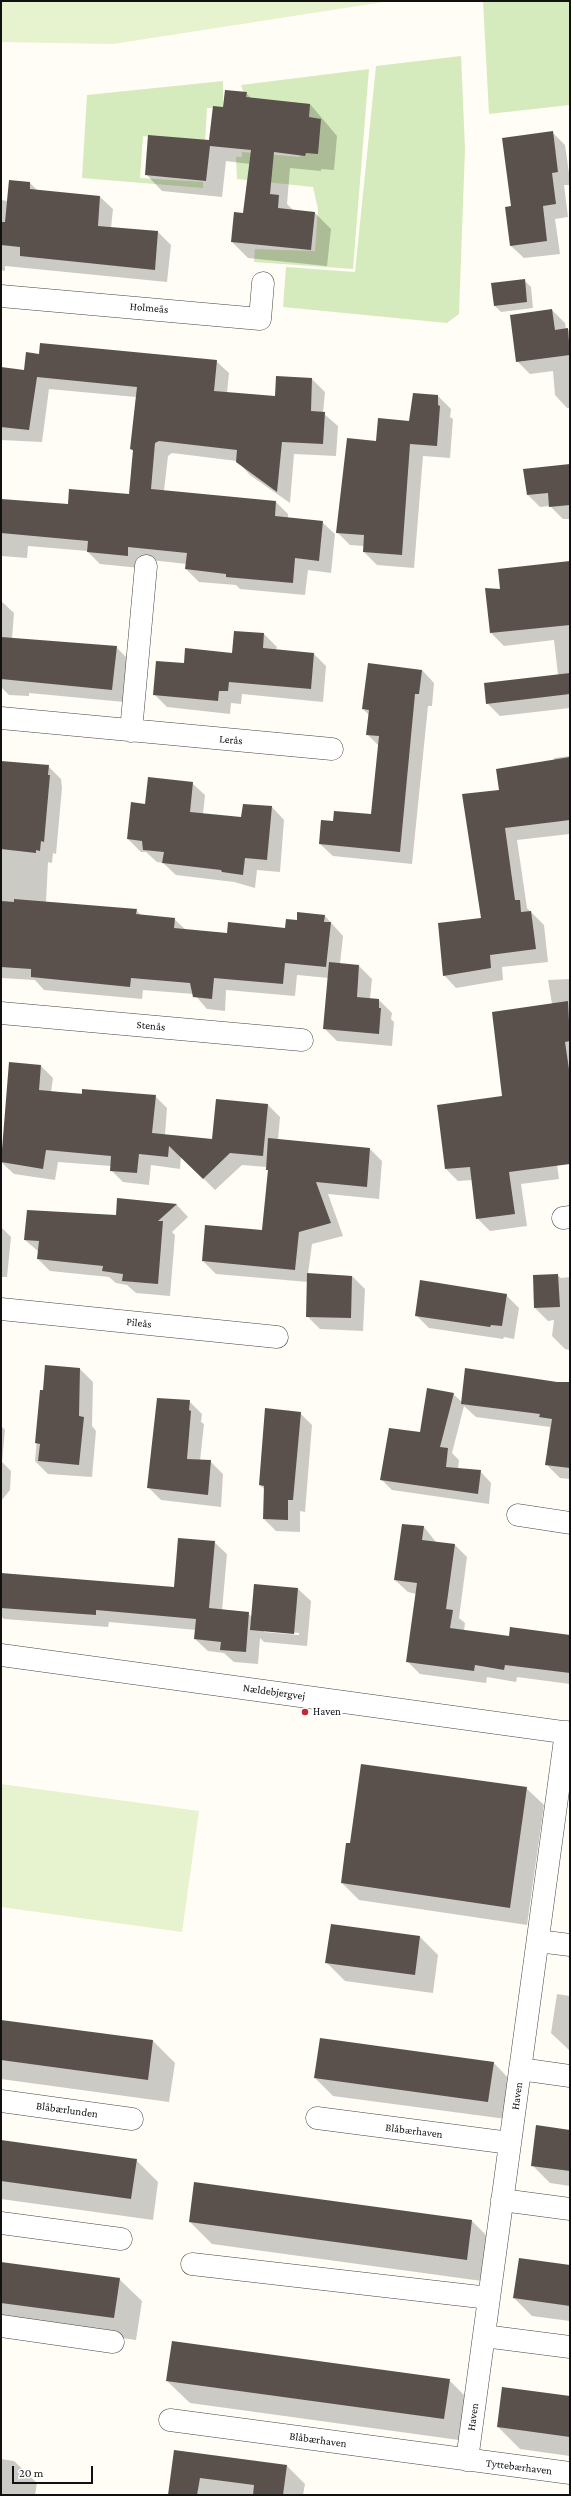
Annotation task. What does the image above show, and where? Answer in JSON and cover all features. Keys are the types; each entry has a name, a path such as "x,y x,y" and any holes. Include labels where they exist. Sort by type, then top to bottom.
{"street":[{"name":"Holmeås","path":"1,296 260,319 264,283"},
{"path":"131,731 146,566"},
{"name":"Lerås","path":"1,718 332,749"},
{"name":"Stenås","path":"1,1013 302,1040"},
{"name":"Pileås","path":"1,1309 277,1336"},
{"path":"518,1515 570,1523"},
{"name":"Nældebjergvej","path":"1,1655 568,1732"},
{"name":"Haven","path":"467,2460 520,2069 568,1732"},
{"path":"538,1941 570,1945"},
{"path":"520,2069 570,2076"},
{"name":"Blåbærlunden","path":"1,2101 132,2119"},
{"name":"Blåbærhaven","path":"317,2118 510,2143"},
{"path":"502,2200 570,2209"},
{"path":"1,2223 121,2239"},
{"path":"192,2264 489,2298"},
{"path":"1,2326 113,2342"},
{"path":"484,2336 570,2348"},
{"name":"Blåbærhaven","path":"170,2420 467,2460"},
{"name":"Tyttebærhaven","path":"467,2460 570,2473"}],"green space":[{"path":"1,1 390,1 113,44 1,42"},
{"path":"483,1 570,1 570,105 489,114"},
{"path":"461,56 465,148 459,314 447,323 283,307 286,267 355,272 376,66"},
{"path":"369,69 353,269 254,262 255,249 315,251 318,209 313,187 237,179 236,157 242,157 242,152 300,157 305,108 247,101 241,85"},
{"path":"223,81 223,108 207,108 205,144 143,136 140,178 203,182 203,188 82,178 87,95"},
{"path":"1,1784 199,1811 182,1932 1,1907"}],"building":[{"path":"225,90 247,92 246,97 310,104 309,117 321,119 318,154 306,153 305,156 274,152 270,194 279,195 278,208 315,212 311,250 231,242 234,212 243,213 251,150 210,146 206,181 145,175 148,135 209,140 213,106 223,107"},
{"path":"553,131 558,172 552,173 556,204 543,206 547,241 510,246 505,207 511,206 502,138"},
{"path":"9,180 30,182 30,189 100,196 98,226 158,231 155,270 20,256 20,247 1,245 1,222 5,222"},
{"path":"525,279 527,302 494,306 491,283"},
{"path":"552,309 555,330 568,328 570,355 516,362 510,315"},
{"path":"40,343 217,360 214,391 275,396 276,376 312,378 311,411 325,412 323,444 282,442 277,492 236,462 237,450 159,441 155,443 151,489 276,501 275,516 323,521 319,561 295,558 293,583 226,577 226,574 185,569 187,553 128,547 128,556 87,552 88,541 1,533 1,499 68,504 69,489 129,494 133,450 130,449 137,387 37,377 29,430 1,427 1,367 24,370 26,352 39,354"},
{"path":"413,393 438,395 438,405 440,406 437,446 410,444 402,555 363,552 364,535 336,533 347,438 376,441 378,418 409,421"},
{"path":"570,464 570,505 549,507 548,493 527,495 523,469"},
{"path":"570,561 570,625 490,633 485,588 500,589 498,569"},
{"path":"234,631 264,633 263,648 314,653 311,689 229,682 228,691 219,691 218,701 153,695 156,661 184,663 185,648 232,653"},
{"path":"1,637 117,646 112,690 1,679"},
{"path":"368,663 422,670 419,694 415,694 400,852 319,844 321,820 333,821 334,811 371,814 379,736 366,735 369,710 362,709"},
{"path":"570,673 570,694 486,704 484,683"},
{"path":"570,757 570,820 505,828 515,900 520,900 521,912 531,911 536,949 490,955 491,968 443,976 438,923 481,918 462,794 499,790 496,769"},
{"path":"1,761 49,765 48,775 50,775 44,842 41,841 40,851 36,850 36,853 1,849"},
{"path":"148,777 193,782 190,812 241,817 243,804 272,806 267,860 245,858 243,875 222,872 221,870 162,863 164,852 143,850 142,841 127,839 131,802 145,804"},
{"path":"14,899 137,909 136,914 175,918 174,928 227,933 228,922 285,928 286,919 297,920 297,912 325,915 324,922 331,922 326,967 285,963 283,984 214,978 212,999 193,997 190,983 131,978 130,987 31,977 31,969 1,967 1,901 14,902"},
{"path":"329,962 359,965 357,997 379,999 379,1008 381,1008 379,1034 323,1029"},
{"path":"568,1001 570,1041 565,1042 570,1076 570,1164 509,1172 515,1214 476,1219 470,1167 445,1169 437,1105 502,1096 492,1012"},
{"path":"9,1062 41,1065 39,1090 82,1094 82,1089 156,1095 152,1133 212,1139 216,1099 268,1104 263,1156 230,1153 203,1179 169,1146 168,1157 139,1154 137,1173 110,1171 111,1156 46,1150 43,1169 1,1162"},
{"path":"268,1138 370,1148 367,1187 316,1182 331,1223 299,1232 295,1270 202,1261 205,1225 262,1230 268,1170 266,1170"},
{"path":"117,1198 177,1204 158,1221 163,1221 158,1284 122,1281 123,1274 102,1271 103,1266 37,1259 39,1241 24,1240 27,1210 116,1215"},
{"path":"307,1273 352,1276 351,1318 306,1317"},
{"path":"558,1274 560,1307 534,1308 533,1275"},
{"path":"420,1280 507,1294 502,1326 491,1325 490,1327 415,1316"},
{"path":"45,1365 80,1368 79,1416 84,1417 79,1465 38,1461 40,1444 35,1443 40,1390 43,1390"},
{"path":"465,1368 557,1382 570,1382 570,1468 545,1465 552,1419 539,1417 540,1414 461,1404"},
{"path":"427,1388 454,1393 440,1447 448,1448 446,1467 481,1470 478,1494 380,1480 389,1428 420,1432"},
{"path":"157,1398 190,1400 189,1410 191,1411 187,1459 211,1460 208,1495 147,1488"},
{"path":"265,1408 301,1412 293,1500 288,1500 288,1520 263,1519 264,1486 259,1485"},
{"path":"402,1524 424,1526 422,1540 455,1544 446,1609 453,1610 450,1628 509,1636 510,1627 570,1635 570,1673 505,1665 504,1670 475,1665 474,1671 406,1662 417,1583 394,1580"},
{"path":"178,1538 215,1541 209,1608 249,1612 246,1652 220,1650 221,1642 194,1639 196,1619 96,1610 96,1615 1,1608 1,1573 174,1587"},
{"path":"254,1584 298,1588 294,1634 250,1630"},
{"path":"361,1764 527,1787 510,1908 341,1883 346,1843 350,1843"},
{"path":"331,1924 420,1936 415,1975 325,1963"},
{"path":"1,2020 153,2040 148,2080 1,2060"},
{"path":"320,2038 494,2062 488,2102 314,2078"},
{"path":"536,2125 570,2130 570,2171 531,2166"},
{"path":"1,2140 137,2159 131,2199 1,2181"},
{"path":"194,2182 472,2220 467,2260 189,2222"},
{"path":"519,2258 570,2265 570,2306 513,2298"},
{"path":"1,2262 120,2278 114,2318 1,2303"},
{"path":"172,2341 450,2379 444,2419 166,2381"},
{"path":"502,2387 570,2396 570,2437 497,2427"},
{"path":"174,2450 287,2465 283,2495 253,2495 254,2485 200,2478 197,2495 168,2495"}],"place":[{"name":"Haven","path":"305,1712"}]}
